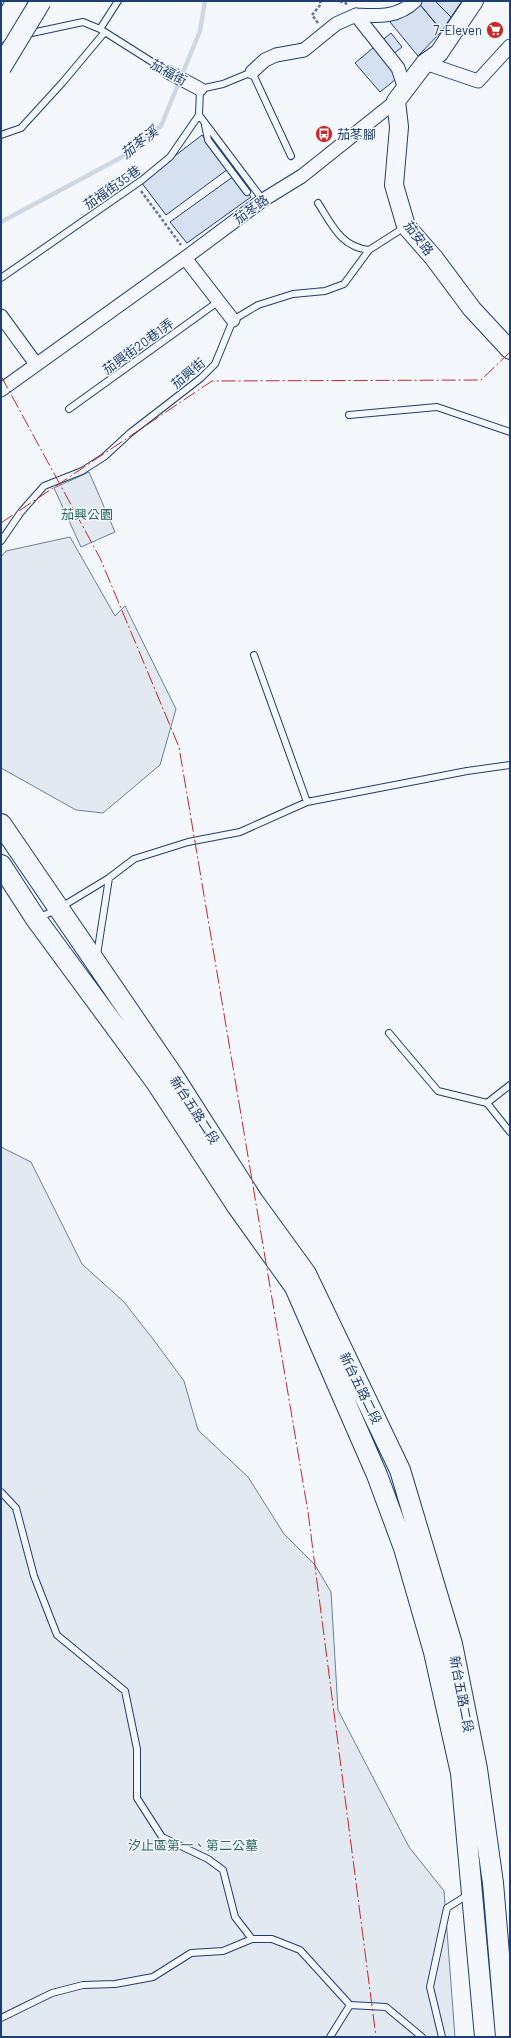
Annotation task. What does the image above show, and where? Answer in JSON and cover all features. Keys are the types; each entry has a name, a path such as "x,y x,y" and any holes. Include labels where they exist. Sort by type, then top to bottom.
{"main road":[{"path":"1,28 17,1"},
{"path":"1,67 41,1"},
{"name":"新台五路二段","path":"1,824 58,909 89,972 156,1082 237,1206 295,1287 377,1475 404,1548 434,1652 461,1773 485,2037"},
{"name":"新台五路二段","path":"1,865 36,919 89,972 174,1077 253,1201 306,1274 400,1470 452,1644 477,1769 493,1883 506,2037"}],"street":[{"path":"252,72 265,60 276,55 304,50 336,24 356,14 395,14 406,9 415,1"},
{"name":"茄苳路","path":"1,390 187,257 263,200 302,176 400,95 425,64 439,53 474,1"},
{"path":"356,14 398,68 400,95"},
{"path":"425,64 449,73 478,81 510,46"},
{"name":"茄福街","path":"168,72 200,89"},
{"name":"茄安路","path":"400,95 400,127 394,185 406,226 434,258 472,309 510,350"},
{"path":"187,257 234,320"},
{"path":"1,316 36,364"}],"lane":[{"path":"1,135 21,128 59,87 102,31 118,1"},
{"name":"茄福街","path":"1,39 84,22 102,31 168,72"},
{"path":"252,72 291,156"},
{"name":"茄福街","path":"200,89 223,84 252,72"},
{"path":"200,89 199,115 263,200"},
{"name":"茄福街35巷","path":"1,278 136,185 170,157 199,115"},
{"path":"205,123 208,140 247,192"},
{"path":"318,203 334,229 344,240 357,249 369,250"},
{"path":"234,320 258,305 293,294 325,291 344,284 369,250 406,226"},
{"name":"茄興街20巷1弄","path":"69,409 219,301"},
{"name":"茄興街","path":"1,541 22,512 44,486 82,471 104,457 130,433 201,378 215,364 234,320"},
{"path":"350,415 437,407 510,432"},
{"path":"254,655 307,802"},
{"path":"36,919 58,909 109,878 134,859 188,842 240,832 307,802 468,771 510,765"},
{"path":"89,972 109,878"},
{"path":"388,1032 438,1091 487,1103 510,1132"},
{"path":"487,1103 510,1085"},
{"path":"1,1492 16,1508 34,1576 57,1635 125,1691 136,1750 137,1798 162,1837 208,1859 223,1870 235,1917 252,1939"},
{"path":"442,2037 430,1987 434,1964 447,1908 472,1892"},
{"path":"1,2018 52,1993 83,1985 115,1984 153,1977 191,1953 223,1951 252,1939 272,1939 300,1950 350,2005 386,2007 422,2037"},
{"path":"330,2037 350,2005"}],"path":[{"path":"320,1 321,4 312,15 326,32"},
{"path":"136,185 187,257"}],"green space":[{"name":"茄興公園","path":"89,472 115,532 81,547 54,488"},
{"path":"70,537 115,616 125,606 176,709 160,765 103,813 76,810 1,768 1,557 6,551"},
{"name":"汐止區第一、第二公墓","path":"1,1147 31,1162 82,1264 124,1302 153,1339 184,1381 198,1430 248,1477 284,1534 315,1565 331,1592 338,1710 409,1847 444,1891 455,2037 1,2037"}],"building":[{"path":"413,1 417,1 442,31 418,56 390,22"},
{"path":"417,1 435,1 451,17 442,31"},
{"path":"435,1 462,1 451,17"},
{"path":"391,33 402,47 387,59 401,75 380,92 355,63"},
{"path":"202,135 228,169 166,215 141,182"},
{"path":"234,176 251,197 187,243 170,222"}],"waterway":[{"name":"茄苳溪","path":"1,222 122,157 161,126 200,31 205,1"}],"power":[{"path":"1,523 212,381 481,380 510,352"},
{"path":"1,376 100,558 179,747 308,1512 376,2037"}],"place":[{"name":"7-Eleven","path":"495,30"},
{"name":"茄苳腳","path":"324,134"}]}
